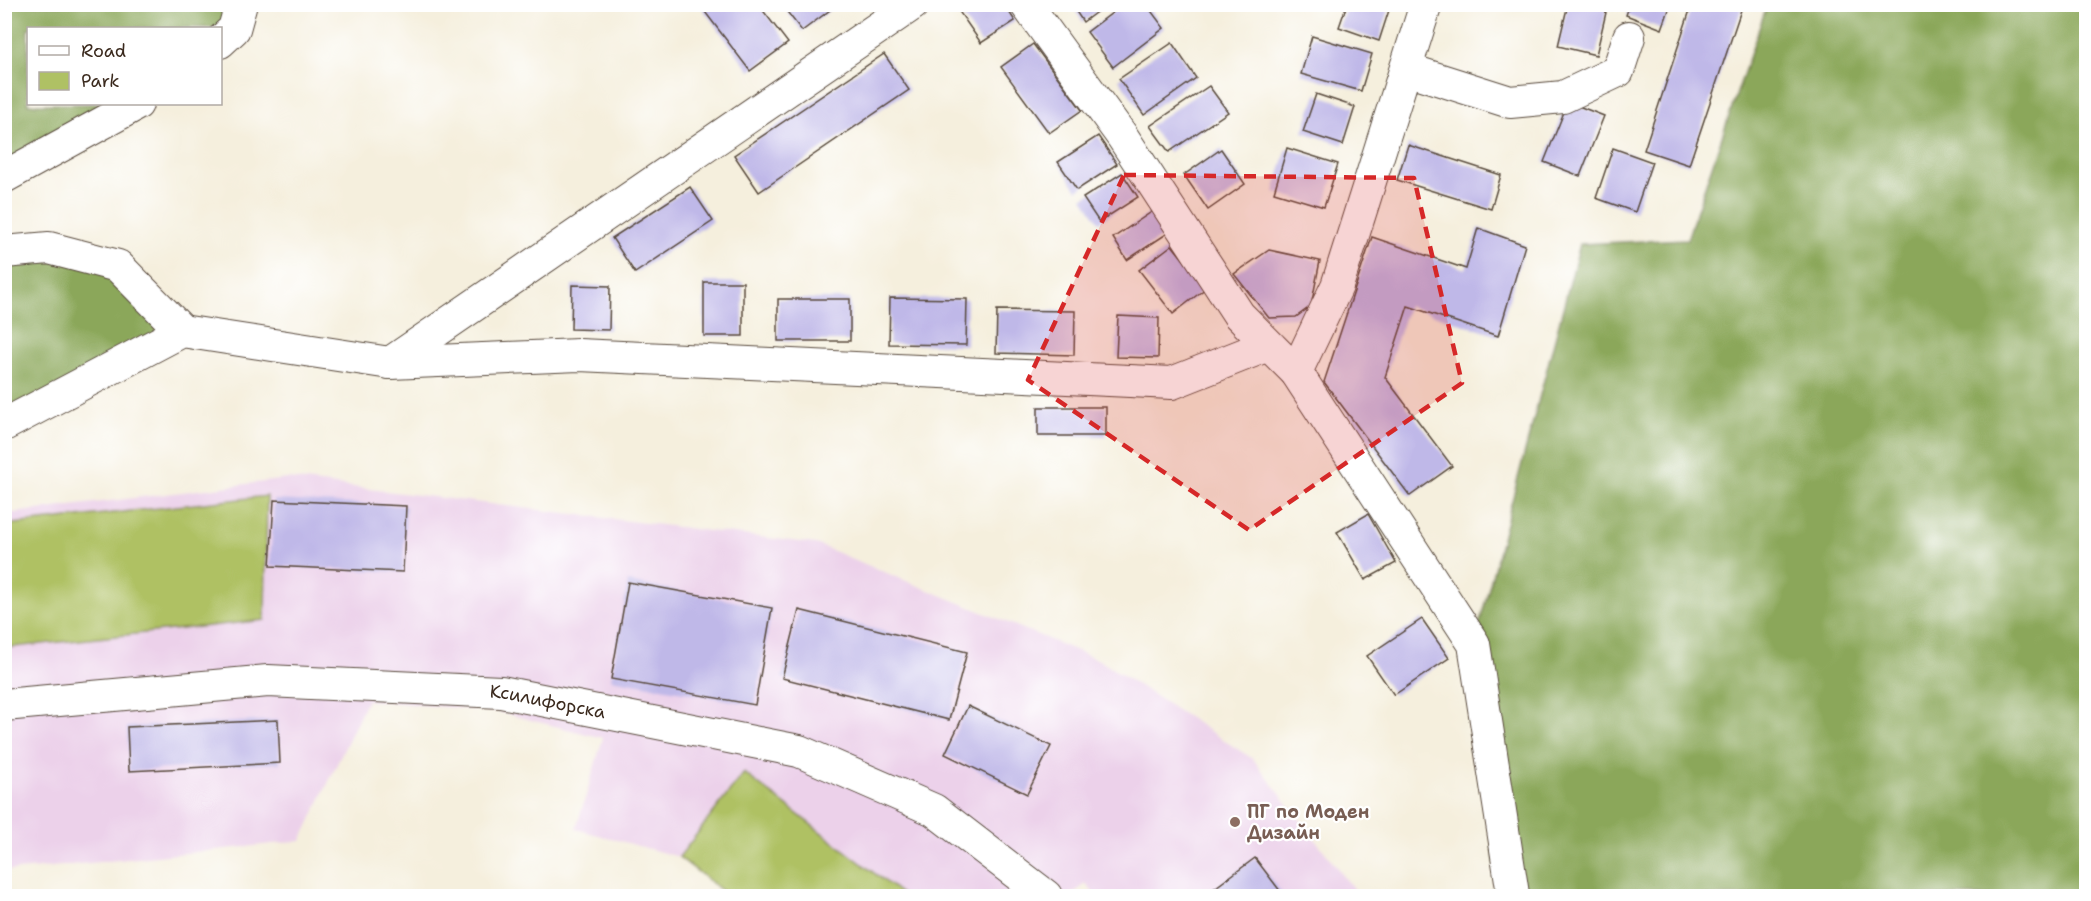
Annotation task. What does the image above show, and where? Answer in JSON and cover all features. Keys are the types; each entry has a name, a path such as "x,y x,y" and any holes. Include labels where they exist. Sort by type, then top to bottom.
{"street":[{"path":"222,40 234,29 241,4"},
{"path":"390,363 913,4"},
{"path":"1026,4 1122,136 1239,315 1296,372 1474,644 1512,897"},
{"path":"1296,372 1336,286 1426,4"},
{"path":"1406,69 1510,102 1563,96 1618,71 1629,37"},
{"path":"4,177 134,105"},
{"path":"4,252 49,248 118,266 182,331"},
{"path":"4,425 182,331 390,363 579,355 1172,383 1268,345"},
{"name":"Ксилифорска","path":"4,705 268,681 501,692 799,751 934,810 1046,897"}],"highlighted area":[{"path":"1124,175 1414,178 1462,383 1249,530 1028,380"}],"shaded area":[{"path":"288,479 816,544 1099,660 1253,759 1359,896 1096,896 1086,884 1069,896 729,896 679,857 576,829 603,738 498,712 367,700 301,841 5,871 5,514"}],"green space":[{"path":"5,5 241,5 221,27 27,27 27,105 134,105 5,177"},
{"path":"1767,5 2086,5 2086,896 1491,896 1496,876 1474,644 1580,244 1687,239"},
{"path":"5,252 118,266 182,331 5,425"},
{"path":"267,496 265,620 5,648 5,525"},
{"path":"744,773 904,896 729,896 679,857"}],"building":[{"path":"699,4 758,4 788,43 750,71"},
{"path":"781,4 832,4 834,7 802,31"},
{"path":"966,4 1004,4 1015,21 981,43 958,10"},
{"path":"1071,4 1107,4 1083,22"},
{"path":"1124,4 1146,4 1164,28 1113,67 1087,32"},
{"path":"1347,4 1391,4 1379,41 1339,27"},
{"path":"1568,4 1608,4 1596,55 1558,46"},
{"path":"1630,4 1671,4 1662,29 1626,15"},
{"path":"1692,4 1743,4 1689,165 1644,150"},
{"path":"1312,36 1372,54 1361,91 1301,74"},
{"path":"1172,43 1196,78 1144,115 1119,79"},
{"path":"1033,44 1082,110 1049,133 1001,67"},
{"path":"884,54 909,90 759,192 734,155"},
{"path":"1209,86 1228,112 1169,152 1150,126"},
{"path":"1316,94 1355,107 1343,145 1303,132"},
{"path":"1568,102 1604,116 1580,176 1544,162"},
{"path":"1098,136 1117,164 1077,190 1058,162"},
{"path":"1408,145 1501,175 1491,209 1397,180"},
{"path":"1287,148 1338,164 1324,207 1274,192"},
{"path":"1613,148 1652,162 1635,212 1596,198"},
{"path":"1221,149 1245,184 1208,210 1184,175"},
{"path":"1122,173 1138,197 1099,222 1083,198"},
{"path":"690,187 713,221 635,273 612,238"},
{"path":"1153,211 1168,233 1127,260 1113,238"},
{"path":"1478,228 1525,245 1498,336 1408,306 1385,377 1452,466 1410,496 1324,382 1372,237 1466,269"},
{"path":"1172,245 1206,288 1173,314 1139,270"},
{"path":"1269,250 1320,261 1311,306 1296,317 1269,318 1234,274"},
{"path":"704,282 743,282 743,336 704,336"},
{"path":"572,285 610,286 609,330 571,329"},
{"path":"890,298 967,299 966,345 889,344"},
{"path":"778,299 850,299 850,341 778,341"},
{"path":"997,310 1075,311 1074,355 996,353"},
{"path":"1118,316 1159,318 1158,358 1116,357"},
{"path":"1038,407 1106,407 1106,436 1038,436"},
{"path":"274,500 406,506 403,572 270,566"},
{"path":"1368,514 1396,563 1365,580 1337,532"},
{"path":"628,582 772,608 755,705 611,679"},
{"path":"799,610 967,652 949,720 782,678"},
{"path":"1422,619 1449,658 1394,695 1367,656"},
{"path":"968,706 1051,746 1027,794 945,754"},
{"path":"278,720 280,763 129,771 127,727"},
{"path":"1255,858 1284,896 1204,896"}],"place":[{"name":"ПГ по Моден Дизайн","path":"1235,822"}]}
